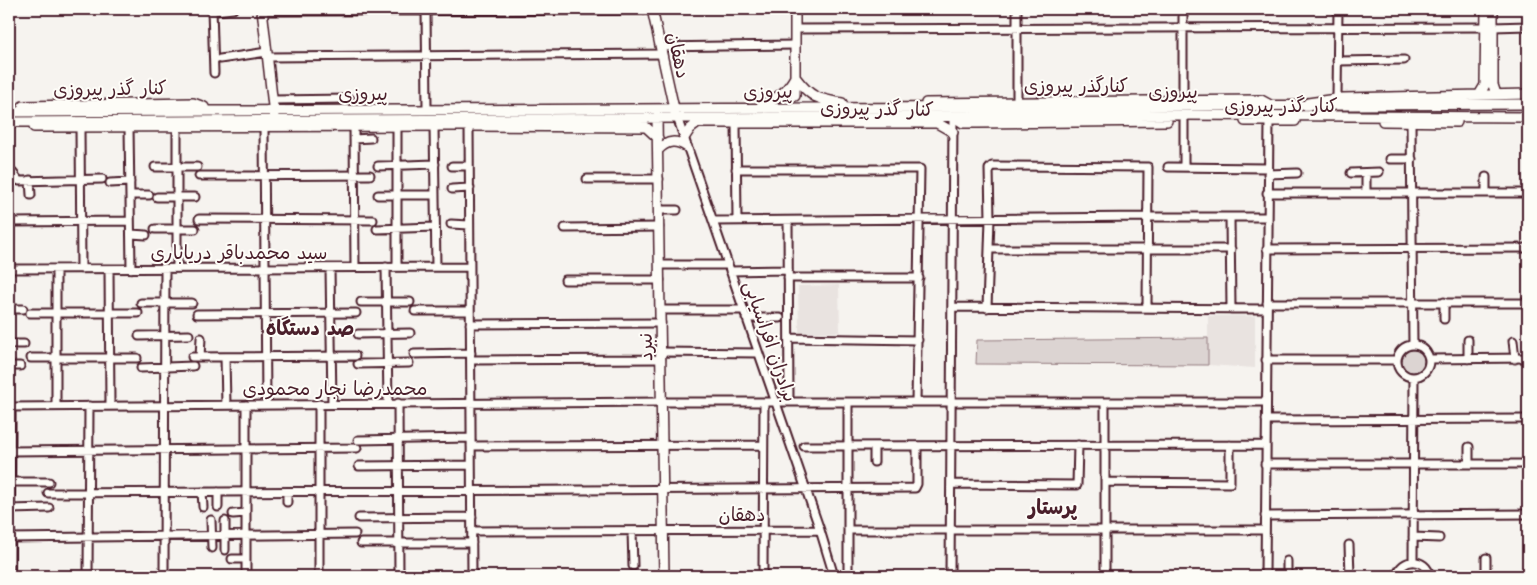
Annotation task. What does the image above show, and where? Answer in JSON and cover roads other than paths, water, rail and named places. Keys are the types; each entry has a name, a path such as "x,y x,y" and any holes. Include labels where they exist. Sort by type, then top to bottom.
{"main road":[{"name":"دهقان","path":"652,9 675,113"},
{"path":"794,9 795,96"},
{"path":"1486,9 1489,27 1489,85 1496,94"},
{"path":"1489,27 1493,9"},
{"path":"262,10 274,120"},
{"path":"795,77 805,91 820,100 882,108"},
{"path":"759,108 784,93 795,77"},
{"path":"1479,95 1489,85"},
{"name":"کنار گذر پیروزی","path":"1293,107 1337,98 1528,94"},
{"name":"کنارگذر پیروزی","path":"908,108 915,104 938,101 1261,100 1274,107"},
{"path":"1055,108 1080,101"},
{"name":"کنار گذر پیروزی","path":"9,106 193,103 211,110"},
{"name":"پیروزی","path":"9,112 427,108 675,113 798,120 1055,108 1528,104"},
{"name":"پیروزی","path":"9,122 325,119 469,122 564,117 657,117 675,113 759,108 908,108 953,112 1181,118 1528,117"},
{"path":"324,109 325,119"},
{"name":"کنار گذر پیروزی","path":"1181,118 1269,121 1478,122 1489,116"},
{"path":"564,117 576,127"},
{"name":"نبرد","path":"657,117 664,576"},
{"path":"529,126 541,118"},
{"path":"684,138 690,129 698,123 787,123 798,120"},
{"name":"کنار گذر پیروزی","path":"798,120 937,124 953,132"},
{"path":"9,128 397,127 434,126 469,122 529,126 646,127 658,138"},
{"path":"658,150 671,141 687,147"}],"street":[{"path":"214,73 214,10 233,9"},
{"path":"262,10 652,9"},
{"path":"1017,9 1017,102"},
{"path":"1183,9 1183,101"},
{"path":"1337,98 1338,9"},
{"path":"426,10 427,108"},
{"path":"794,29 1528,26"},
{"path":"220,59 267,54 427,56 795,46"},
{"path":"1337,60 1404,60"},
{"path":"272,100 350,99"},
{"path":"950,576 953,112"},
{"name":"برادران افراسیابی","path":"675,113 820,530 834,576"},
{"path":"1181,118 1184,167"},
{"path":"1265,576 1269,121"},
{"path":"469,122 472,576"},
{"path":"1411,122 1413,345"},
{"path":"736,123 737,221"},
{"path":"434,126 436,267"},
{"path":"129,127 131,269"},
{"path":"177,127 177,268"},
{"path":"264,127 266,405"},
{"path":"354,127 355,268"},
{"path":"397,127 397,267"},
{"path":"80,128 80,269"},
{"path":"354,138 371,138"},
{"path":"1390,159 1412,159"},
{"path":"378,166 435,164"},
{"path":"452,166 469,166"},
{"path":"988,308 990,167 992,166 1148,167 1147,308"},
{"path":"155,167 197,167"},
{"path":"1168,167 1297,173"},
{"path":"736,169 918,168 921,171 916,402"},
{"path":"1350,173 1379,172"},
{"path":"13,173 19,181 102,179"},
{"path":"1366,173 1366,193"},
{"path":"199,176 370,175"},
{"path":"1486,177 1486,193"},
{"path":"30,180 31,195"},
{"path":"587,180 659,180"},
{"path":"110,183 130,182"},
{"path":"452,189 470,188"},
{"path":"1267,193 1528,193"},
{"path":"130,195 195,197"},
{"path":"378,195 435,195"},
{"path":"659,210 677,210"},
{"path":"713,221 1267,217"},
{"path":"1230,218 1231,309"},
{"path":"198,219 373,220"},
{"path":"9,222 130,221"},
{"path":"788,221 789,402"},
{"path":"451,224 469,224"},
{"path":"377,229 435,227"},
{"path":"565,228 659,227"},
{"path":"155,230 195,230"},
{"path":"130,234 146,235"},
{"path":"1267,249 1528,248"},
{"path":"989,249 1231,249"},
{"path":"660,265 729,268 788,274 919,278"},
{"path":"386,267 388,404"},
{"name":"سید محمدباقر دریاباری","path":"9,269 470,267"},
{"path":"164,576 165,268"},
{"path":"330,268 332,404"},
{"path":"56,269 56,406"},
{"path":"109,269 110,406"},
{"path":"565,280 660,280"},
{"path":"140,302 192,303"},
{"path":"361,302 410,302"},
{"path":"952,307 1231,309 1266,306 1413,302 1528,303"},
{"path":"1444,302 1444,319"},
{"path":"9,309 56,313 138,313"},
{"path":"660,310 743,310"},
{"path":"415,311 470,311"},
{"path":"197,314 356,312"},
{"path":"746,318 780,318"},
{"path":"470,324 661,323"},
{"path":"358,334 410,333"},
{"path":"139,336 189,335"},
{"path":"201,338 196,357 355,356"},
{"path":"789,338 918,340"},
{"path":"1468,340 1468,359"},
{"path":"1514,341 1515,359"},
{"path":"9,344 24,344"},
{"path":"1413,345 1422,348 1429,360 1426,369 1419,376 1414,377 1403,374 1397,366 1400,351 1413,345"},
{"path":"414,354 471,357 661,356 758,353"},
{"path":"225,357 226,405"},
{"path":"31,358 138,358"},
{"path":"1429,360 1528,358"},
{"path":"1266,360 1397,360"},
{"path":"358,364 409,363"},
{"path":"9,366 20,366"},
{"path":"141,368 193,366"},
{"path":"1413,561 1414,377"},
{"name":"محمدرضا نجار محمودی","path":"10,407 662,402 1266,402"},
{"path":"763,569 764,402"},
{"path":"848,402 848,576"},
{"path":"1105,402 1105,576"},
{"path":"319,404 319,576"},
{"path":"398,404 399,576"},
{"path":"246,405 246,576"},
{"path":"88,576 89,406"},
{"path":"10,407 10,576"},
{"path":"1266,420 1528,419"},
{"path":"10,451 319,448 398,439 471,438"},
{"path":"471,446 764,445"},
{"path":"951,484 1077,485 1078,445"},
{"path":"1105,482 1230,483 1230,445"},
{"path":"804,446 1266,445"},
{"path":"874,446 874,462"},
{"path":"48,493 915,488 917,484 917,446"},
{"path":"1469,447 1469,464"},
{"path":"1266,464 1528,464"},
{"path":"359,466 472,465"},
{"path":"10,482 49,482"},
{"path":"202,492 203,507"},
{"path":"218,492 218,507"},
{"path":"287,492 287,502"},
{"path":"10,508 49,508"},
{"path":"233,514 246,513"},
{"path":"1265,516 1528,514"},
{"path":"360,518 472,517"},
{"path":"211,520 212,548"},
{"path":"225,521 225,550"},
{"name":"دهقان","path":"472,531 820,530"},
{"path":"848,530 1265,530"},
{"path":"632,531 633,566"},
{"path":"9,538 355,534"},
{"path":"1413,537 1439,538"},
{"path":"361,543 472,543"},
{"path":"1349,545 1350,576"},
{"path":"1486,558 1486,576"},
{"path":"232,559 246,559"},
{"path":"1286,561 1287,576"},
{"path":"1397,576 1403,565 1413,561 1423,564 1430,576"}],"district":[{"name":"صد دستگاه","path":"310,328"},
{"name":"پرستار","path":"1053,507"}]}
